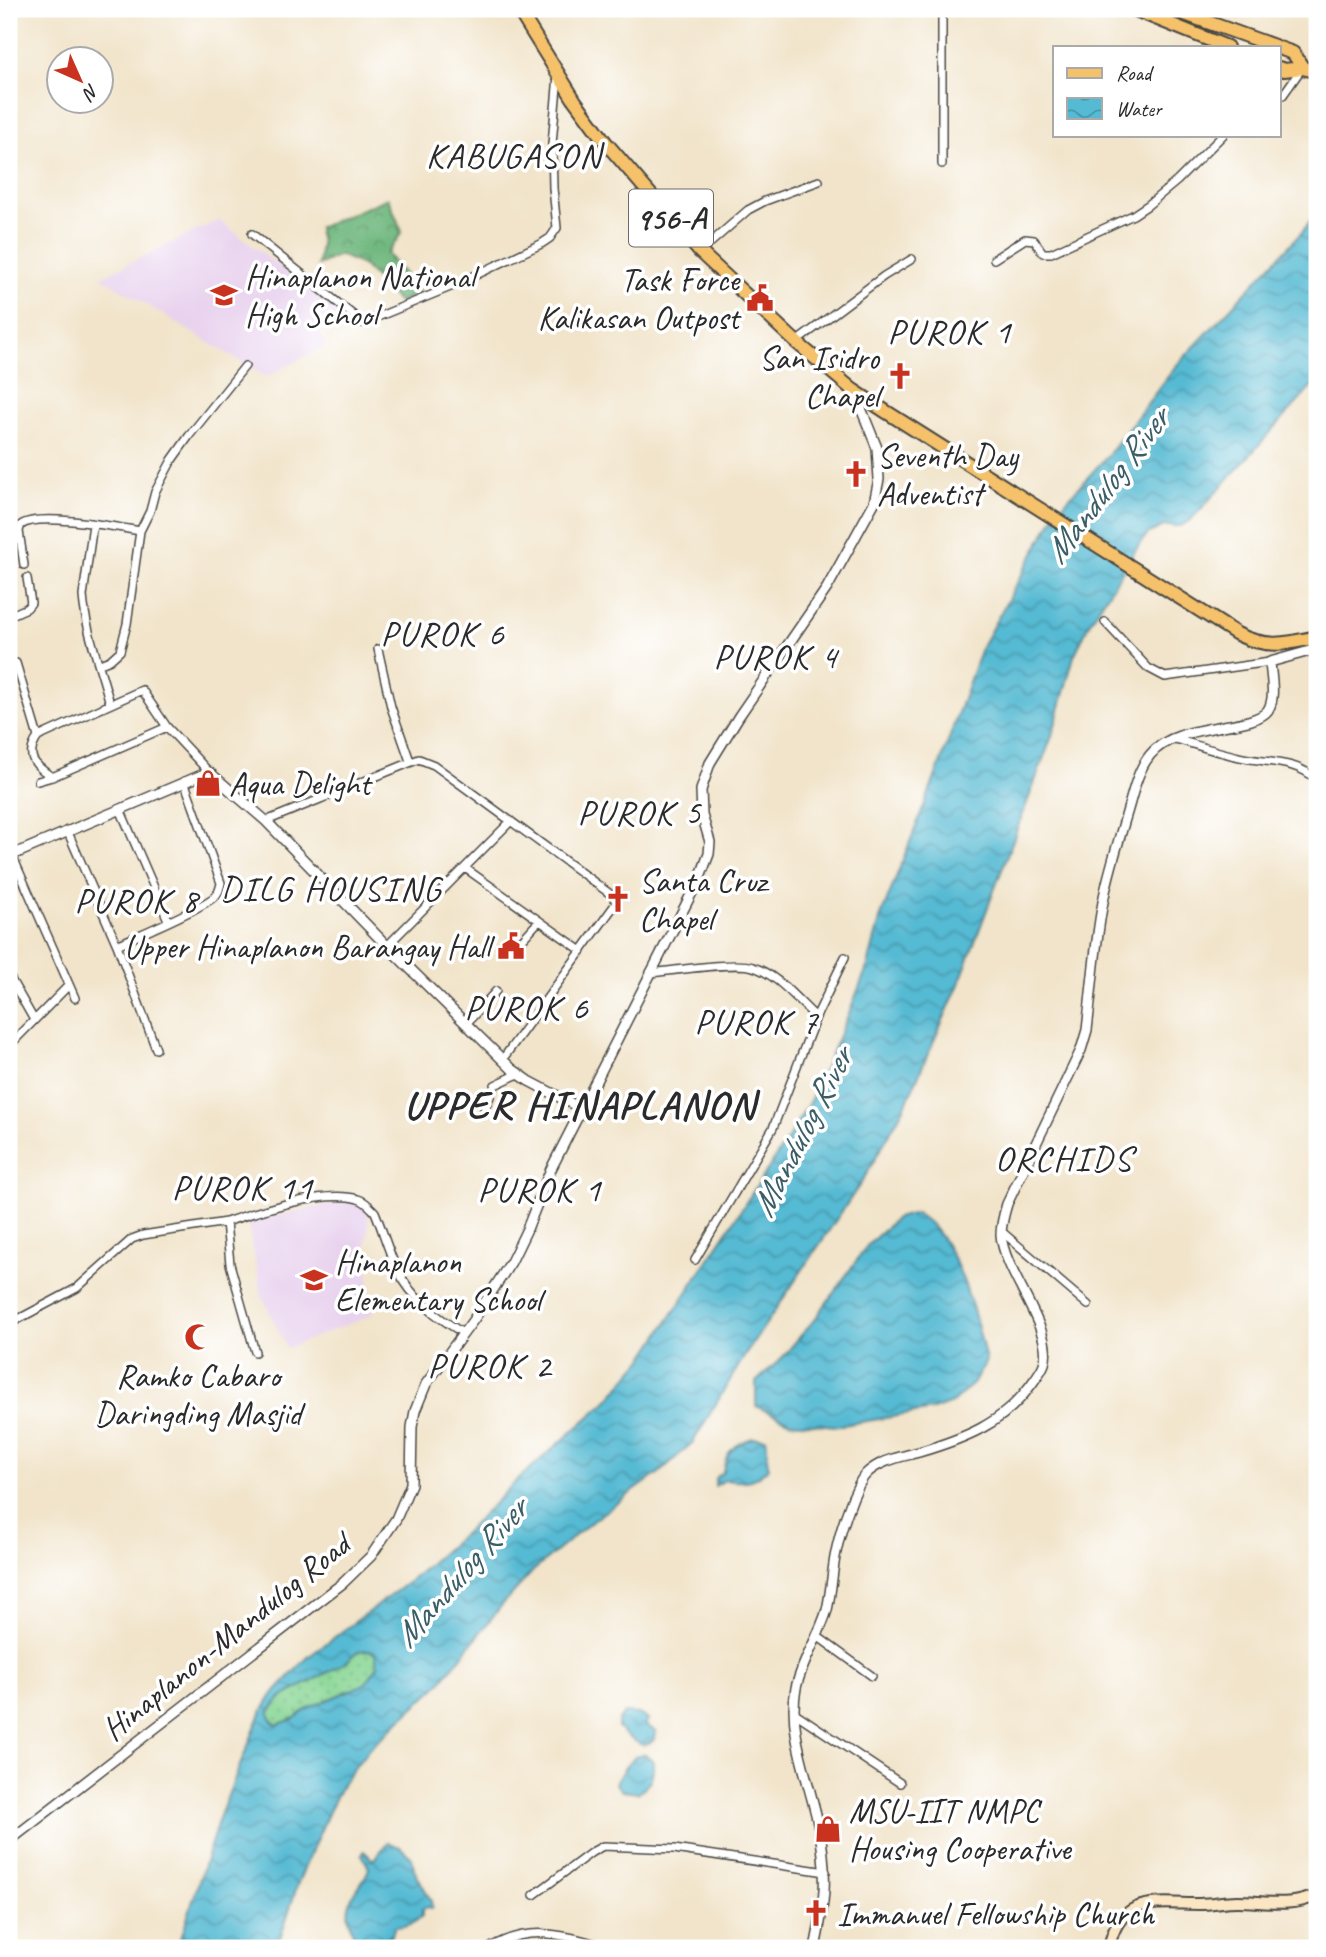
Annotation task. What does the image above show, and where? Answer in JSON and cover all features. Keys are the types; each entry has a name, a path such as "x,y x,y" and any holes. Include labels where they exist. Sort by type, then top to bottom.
{"main road":[{"path":"1133,9 1224,46"},
{"path":"1178,10 1273,46"},
{"name":"956-A","path":"522,11 588,121 700,251 796,342 853,390 1247,639 1264,644 1282,644 1317,637"},
{"path":"1280,49 1293,53 1303,68"},
{"path":"1280,68 1303,68 1317,72"},
{"path":"1109,1948 1121,1920 1138,1907 1153,1903 1287,1903 1300,1902 1317,1895"}],"street":[{"path":"942,9 942,164"},
{"path":"1175,26 1178,10"},
{"path":"1280,96 1283,96 1303,68"},
{"path":"252,234 363,323 453,286 541,244 550,238 557,228 552,144 558,75"},
{"path":"993,259 1025,239 1034,240 1043,253 1051,253 1133,215 1177,181 1222,136"},
{"path":"700,251 748,210 819,181"},
{"path":"796,342 884,276 912,259"},
{"path":"100,663 110,660 120,651 127,624 140,531 150,511 155,492 172,460 223,390 245,366"},
{"name":"Hinaplanon-Mandulog Road","path":"9,1841 343,1583 382,1542 396,1519 411,1484 412,1427 420,1396 440,1362 494,1291 511,1262 551,1169 701,875 709,855 710,842 701,804 701,790 710,763 827,587 874,503 879,479 877,448 853,390"},
{"path":"24,565 19,531 25,522 38,520 93,524 140,531"},
{"path":"93,524 83,596 85,617 110,704"},
{"path":"9,617 31,603 27,578"},
{"path":"1105,622 1153,671 1170,678 1270,663 1317,649"},
{"path":"378,649 391,707 410,761"},
{"path":"16,663 38,737"},
{"path":"816,1948 825,1898 826,1872 819,1828 802,1762 795,1713 796,1687 826,1612 841,1529 857,1487 865,1475 883,1462 942,1445 981,1430 1004,1415 1025,1394 1043,1366 1045,1340 1021,1291 1002,1242 1001,1231 1007,1204 1081,1050 1087,1030 1103,903 1138,778 1153,752 1172,737 1259,718 1264,714 1272,699 1270,663"},
{"path":"52,777 36,764 30,755 31,746 38,737 142,690 167,727 209,772 266,821 502,1060 518,1074 582,1109"},
{"path":"38,781 167,727"},
{"path":"1172,737 1236,757 1287,763 1317,780"},
{"path":"266,821 419,759 434,765 615,899 614,906 502,1060"},
{"path":"75,998 10,852 209,772"},
{"path":"117,945 194,909 220,890 221,883 184,781"},
{"path":"120,809 168,920"},
{"path":"387,946 512,821"},
{"path":"67,830 117,945 156,1049"},
{"path":"465,868 582,951"},
{"path":"520,942 539,921"},
{"path":"695,1260 773,1128 816,1017 845,957"},
{"path":"650,973 755,967 766,973 816,1017"},
{"path":"9,976 34,1020"},
{"path":"9,1046 68,985"},
{"path":"9,993 15,986"},
{"path":"466,1024 495,991"},
{"path":"482,1115 495,1085 518,1074"},
{"path":"11,1323 76,1288 132,1239 143,1235 226,1223 299,1201 356,1198 363,1200 375,1212 395,1267 407,1288 423,1305 463,1334"},
{"path":"226,1223 230,1264 255,1352"},
{"path":"1001,1231 1088,1305"},
{"path":"817,1636 872,1676"},
{"path":"795,1713 901,1783"},
{"path":"534,1895 603,1846 674,1849 826,1872"},
{"path":"489,1948 514,1938 544,1932 613,1948"}],"shaded area":[{"name":"Hinaplanon National High School","path":"219,220 340,313 318,327 326,346 266,377 101,277"},
{"name":"Hinaplanon Elementary School","path":"346,1200 367,1209 369,1222 366,1245 372,1315 287,1348 262,1297 248,1223"}],"green space":[{"path":"388,198 402,232 387,254 420,293 398,302 363,265 339,255 318,265 321,244 318,228"},
{"path":"369,1650 375,1653 378,1666 365,1684 311,1707 295,1718 277,1725 272,1721 269,1713 280,1698 343,1664 359,1651"}],"water":[{"name":"Mandulog River","path":"1317,211 1317,381 1190,521 1180,526 1164,526 1149,533 1089,624 1074,656 1052,736 959,984 904,1108 863,1180 745,1355 693,1442 659,1473 596,1518 533,1571 440,1683 368,1750 343,1783 330,1809 299,1880 277,1948 176,1948 219,1818 261,1713 272,1695 308,1657 411,1580 469,1529 515,1482 607,1401 643,1359 787,1140 811,1099 868,965 881,916 938,770 981,648 1049,526 1059,509 1108,455 1177,365 1303,231","holes":["369,1650 375,1653 378,1666 365,1684 311,1707 295,1718 277,1725 272,1721 269,1713 280,1698 343,1664 359,1651"]},
{"path":"916,1213 931,1225 943,1241 967,1291 986,1361 974,1383 952,1403 933,1410 837,1426 791,1422 756,1406 756,1382 781,1359 815,1319 867,1246 896,1218"},
{"path":"753,1438 766,1438 769,1467 749,1480 725,1480 715,1486 715,1478 723,1472 726,1459 732,1450 740,1443"},
{"path":"624,1713 639,1714 648,1720 645,1725 656,1731 652,1741 642,1745 618,1728 618,1721"},
{"path":"644,1754 653,1761 652,1776 646,1787 638,1793 622,1791 616,1784 619,1776 635,1756"},
{"path":"388,1843 400,1847 412,1858 414,1869 432,1908 422,1909 422,1916 413,1923 395,1927 389,1939 381,1946 358,1946 348,1912 351,1899 369,1868 362,1854 364,1851 373,1860"}],"place":[{"name":"Hinaplanon National High School","path":"224,295"},
{"name":"Task Force Kalikasan Outpost","path":"760,298"},
{"name":"San Isidro Chapel","path":"900,376"},
{"name":"Seventh Day Adventist","path":"856,474"},
{"name":"Aqua Delight","path":"208,783"},
{"name":"Santa Cruz Chapel","path":"618,899"},
{"name":"Upper Hinaplanon Barangay Hall","path":"511,946"},
{"name":"Hinaplanon Elementary School","path":"314,1280"},
{"name":"Ramko Cabaro Daringding Masjid","path":"198,1337"},
{"name":"MSU-IIT NMPC Housing Cooperative","path":"828,1829"},
{"name":"Immanuel Fellowship Church","path":"816,1913"}],"district":[{"name":"KABUGASON","path":"514,155"},
{"name":"PUROK 1","path":"950,331"},
{"name":"PUROK 6","path":"443,633"},
{"name":"PUROK 4","path":"776,656"},
{"name":"PUROK 5","path":"640,812"},
{"name":"DILG HOUSING","path":"331,888"},
{"name":"PUROK 8","path":"137,900"},
{"name":"PUROK 6","path":"527,1007"},
{"name":"PUROK 7","path":"757,1021"},
{"name":"UPPER HINAPLANON","path":"580,1104"},
{"name":"ORCHIDS","path":"1064,1158"},
{"name":"PUROK 11","path":"243,1187"},
{"name":"PUROK 1","path":"540,1189"},
{"name":"PUROK 2","path":"490,1365"}]}
